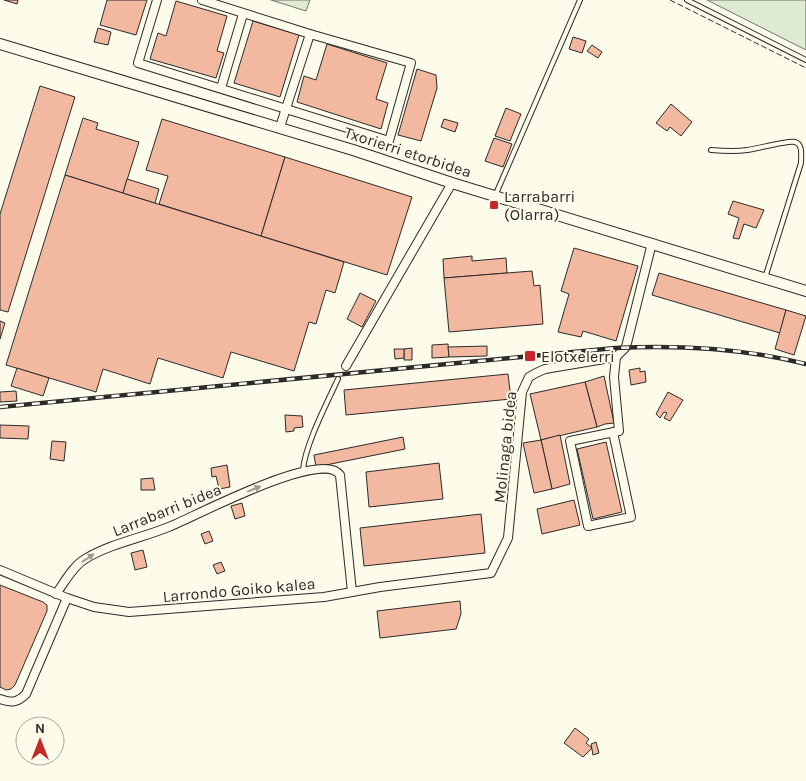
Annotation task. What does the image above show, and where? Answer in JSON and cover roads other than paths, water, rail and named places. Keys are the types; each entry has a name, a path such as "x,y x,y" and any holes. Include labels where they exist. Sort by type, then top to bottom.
{"street":[{"path":"156,0 138,63 389,141 411,63 243,14 202,0"},
{"path":"221,88 243,14"},
{"path":"280,127 310,34"},
{"name":"Txorierri etorbidea","path":"0,44 280,127 452,183 806,291"},
{"path":"346,366 452,183"},
{"path":"612,432 631,517 588,526 570,441 612,432 620,431 614,376 616,358 626,347 652,243"},
{"name":"Molinaga bidea","path":"487,575 494,568 508,538 522,392 530,377 545,369 616,358"},
{"name":"Larrabarri bidea","path":"56,594 82,561 95,553 170,526 245,492 303,470 331,468 340,475 352,592"},
{"name":"Larrondo Goiko kalea","path":"0,570 67,598 103,609 137,612 314,598 487,575"},
{"path":"0,699 10,703 19,701 26,694 67,598"}],"lane":[{"path":"495,196 580,0"},
{"path":"687,0 806,60"},
{"path":"711,150 746,150 787,142 799,144 802,152 801,163 765,278"},
{"path":"303,470 316,428 338,379"}],"railway":[{"path":"0,407 615,348 663,347 735,351 806,364"}],"place":[{"name":"Larrabarri (Olarra)","path":"494,205"},
{"name":"Elotxelerri","path":"530,356"}]}
